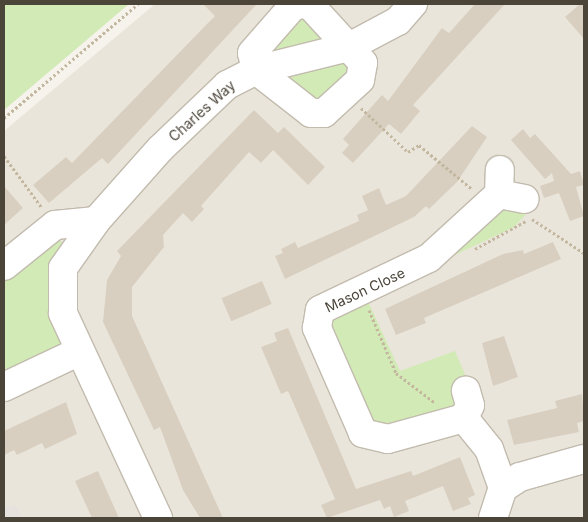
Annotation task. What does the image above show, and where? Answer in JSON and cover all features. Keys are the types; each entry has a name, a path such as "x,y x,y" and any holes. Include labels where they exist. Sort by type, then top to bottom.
{"street":[{"path":"309,4 362,63 360,80 324,113 311,113 256,70 252,53 294,5 309,4"},
{"name":"Charles Way","path":"158,518 78,352 63,313 64,268 96,221 160,149 227,85 256,70 349,47 398,21 413,4"},
{"name":"Mason Close","path":"459,418 388,439 364,433 317,328 320,310 430,258 504,192"},
{"path":"4,266 55,225 96,221"},
{"path":"4,387 78,352"},
{"path":"466,391 470,405 459,418 489,449 503,488 493,518"},
{"path":"503,488 520,477 584,459"}],"path":[{"path":"4,118 138,4"},
{"path":"345,93 408,152 420,145 504,192 534,204 530,217 584,253"},
{"path":"4,156 55,225"},
{"path":"361,290 396,373 459,418"}],"shaded area":[{"path":"155,4 584,4 584,518 23,518 16,504 4,508 4,131"},
{"path":"16,504 23,518 4,518 4,508"}],"green space":[{"path":"4,4 129,4 4,110"},
{"path":"300,11 330,43 259,55"},
{"path":"342,56 356,68 320,109 282,75"},
{"path":"503,203 529,211 514,227 425,269"},
{"path":"56,237 64,244 61,349 4,380 4,278"},
{"path":"366,297 400,371 455,351 469,384 462,404 378,434 325,322"}],"building":[{"path":"203,4 257,4 108,164 102,158 49,203 33,185 66,157 72,163 215,16"},
{"path":"475,4 505,4 413,105 420,111 401,134 389,124 353,163 342,153 349,145 343,139 382,95 388,101 442,28 449,33"},
{"path":"580,4 584,4 584,39 565,17"},
{"path":"254,110 278,133 284,127 325,167 308,185 273,150 261,163 249,152 201,206 204,209 192,222 183,213 163,235 164,247 132,287 132,316 223,518 200,518 183,490 160,427 154,430 103,322 107,280 121,256 117,251"},
{"path":"472,126 487,137 457,182 429,209 426,206 414,217 285,279 275,256 283,253 281,249 295,242 298,248 359,221 357,215 368,210 362,196 379,188 386,205 406,196"},
{"path":"523,129 530,138 535,134 571,174 580,171 584,185 576,187 584,216 570,221 559,193 544,198 540,186 554,181 552,173 545,179 511,140"},
{"path":"4,186 23,208 4,225"},
{"path":"553,242 561,259 424,318 426,323 396,335 385,309 503,254 523,250 524,254"},
{"path":"262,281 272,304 231,321 221,298"},
{"path":"288,328 356,489 411,471 413,476 460,457 475,495 468,498 471,504 453,511 443,486 405,501 409,511 394,517 390,506 384,509 380,500 327,518 321,505 335,499 288,391 281,394 261,347 277,341 274,333"},
{"path":"504,336 518,377 493,386 482,343"},
{"path":"582,394 584,421 577,423 579,432 514,445 507,420 557,408 555,401"},
{"path":"66,402 77,434 45,449 42,443 17,455 14,450 4,455 4,431"},
{"path":"98,471 119,518 92,518 75,481"}]}
